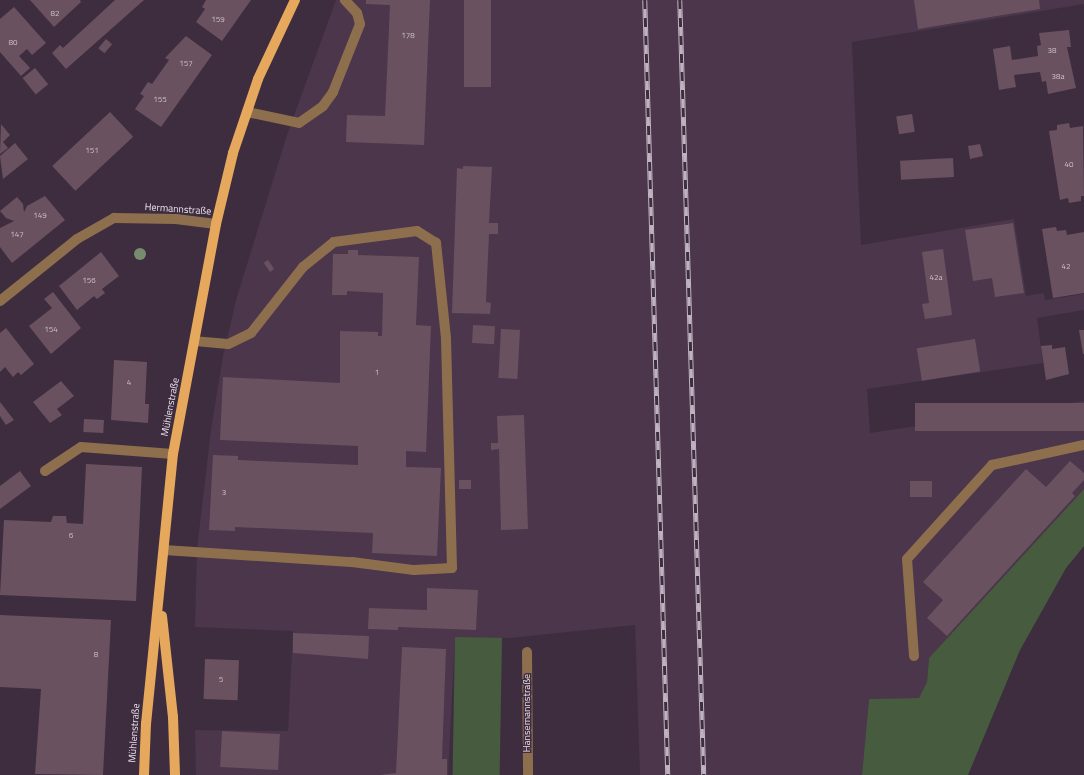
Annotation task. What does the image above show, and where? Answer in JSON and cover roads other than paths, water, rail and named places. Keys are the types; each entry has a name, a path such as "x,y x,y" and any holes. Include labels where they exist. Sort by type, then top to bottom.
{"main road":[{"name":"Hermannstraße","path":"216,224 247,112 258,79 296,0"},
{"name":"Mühlenstraße","path":"144,775 146,724 174,454 216,224"},
{"name":"Mühlenstraße","path":"160,597 174,717 175,775"}],"street":[{"path":"247,112 299,123 323,106 333,92 360,24 357,13 345,0"},
{"name":"Hermannstraße","path":"0,301 77,239 114,218 176,219 216,224"},
{"path":"164,550 352,562 414,570 452,568 446,338 436,243 417,231 334,242 303,266 251,333 228,344 195,341"},
{"path":"914,656 907,560 992,465 1084,445"},
{"path":"45,471 81,446 174,454"},
{"name":"Hansemannstraße","path":"527,652 528,775"}],"railway":[{"path":"645,0 668,775"},
{"path":"680,0 704,775"}]}
